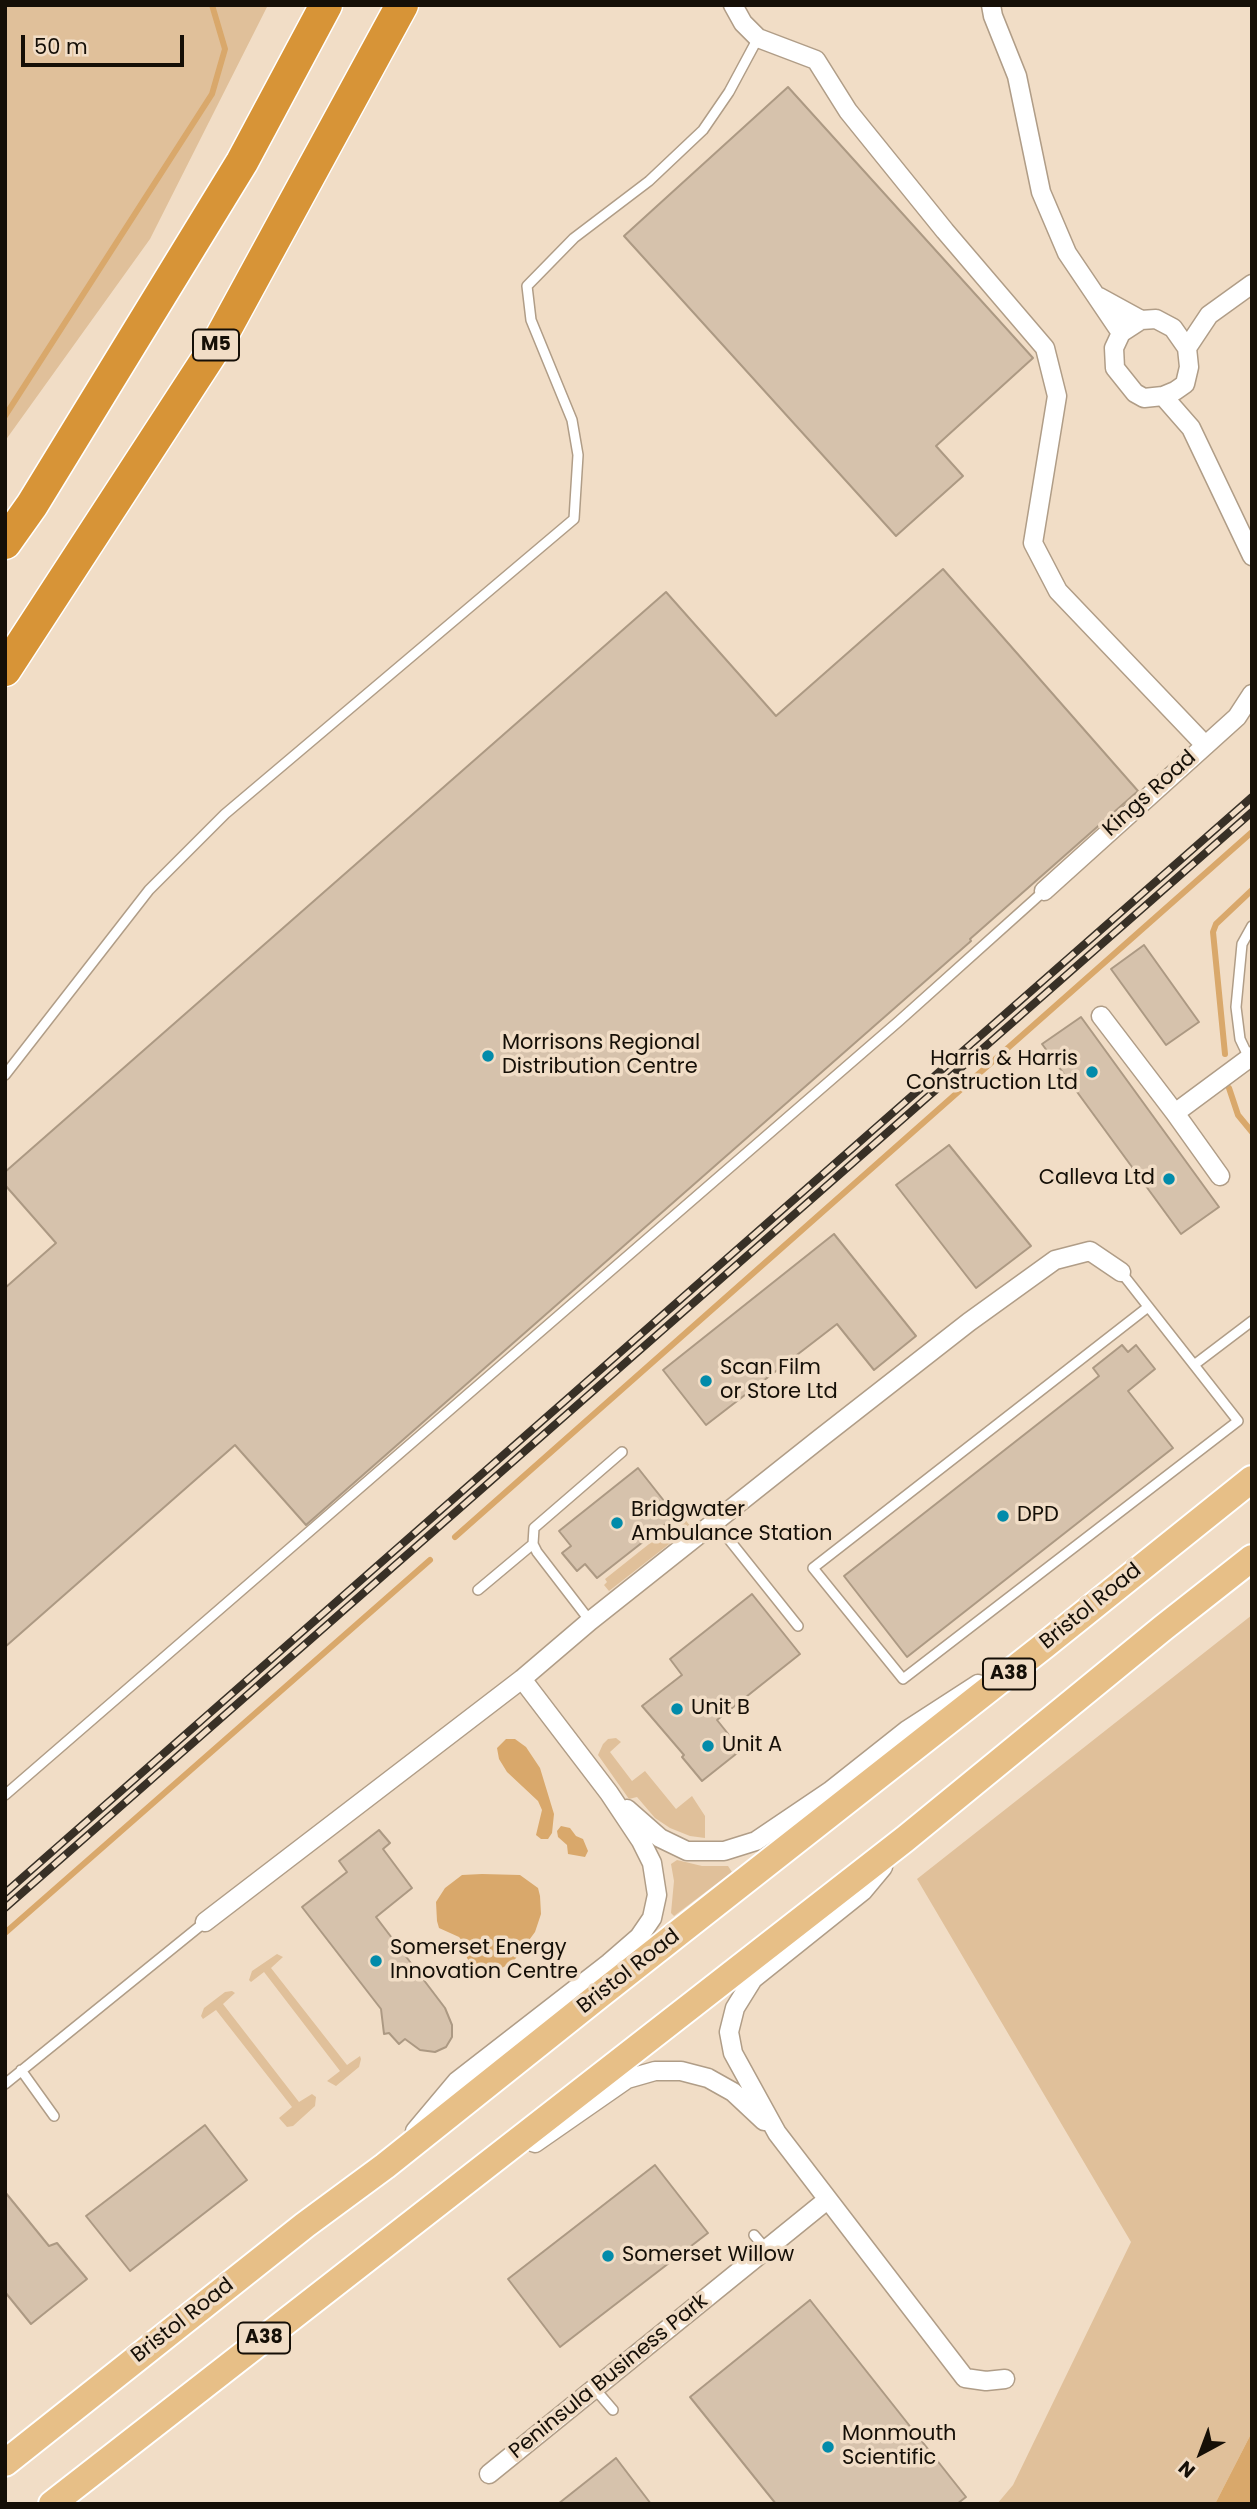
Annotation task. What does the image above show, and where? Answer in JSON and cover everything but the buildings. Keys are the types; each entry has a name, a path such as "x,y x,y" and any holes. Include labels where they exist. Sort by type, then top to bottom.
{"highway":[{"path":"5,543 32,505 242,162 326,5"},
{"name":"M5","path":"5,670 219,341 402,5"}],"main road":[{"name":"Bristol Road","path":"5,2463 305,2225 386,2166 1252,1479"},
{"name":"A38","path":"52,2504 905,1839 1252,1558"}],"street":[{"path":"733,5 743,23 758,38 816,60 848,111 1045,348 1057,396 1033,544 1058,591 1205,745"},
{"path":"991,5 1017,76 1041,192 1067,253 1121,333"},
{"path":"1173,328 1209,315 1252,284"},
{"path":"1096,295 1141,320"},
{"path":"1187,348 1209,315"},
{"path":"1185,384 1163,396 1144,398 1135,393 1115,368 1114,348 1121,333 1141,320 1156,319 1173,328 1187,348 1189,367 1185,384 1191,428"},
{"path":"1163,396 1191,428 1252,556"},
{"name":"Kings Road","path":"1044,891 1237,717 1252,694"},
{"path":"1101,1016 1220,1176"},
{"path":"1175,1113 1250,1057"},
{"path":"205,1922 522,1679 590,1621 970,1322 1055,1260 1090,1251 1121,1272"},
{"path":"609,1793 660,1838 687,1851 724,1852 756,1841 830,1791 907,1730 1074,1622"},
{"path":"386,2166 457,2081 609,1963 639,1937 652,1917 657,1895 652,1863 641,1841 609,1793 522,1679"},
{"path":"905,1839 863,1891 753,1979 735,2008 729,2032 733,2053 777,2133 965,2378 986,2381 1005,2379"},
{"path":"477,2172 532,2145 626,2079 654,2071 681,2071 708,2078 733,2092 777,2133"},
{"name":"Peninsula Business Park","path":"489,2474 827,2200"}],"lane":[{"path":"5,1075 149,890 225,814 574,519 578,455 572,420 531,320 527,286 574,239 649,181 703,130 729,92 758,38"},
{"path":"5,1795 899,1021 1044,891"},
{"path":"1250,1057 1240,1039 1236,1007 1242,944 1252,926"},
{"path":"1121,1272 1238,1420 902,1679 813,1569 1148,1307"},
{"path":"1194,1365 1252,1321"},
{"path":"590,1621 537,1552 533,1544 534,1528 622,1452"},
{"path":"715,1522 798,1626"},
{"path":"478,1590 533,1544"},
{"path":"5,2084 205,1922"},
{"path":"22,2070 54,2116"},
{"path":"754,2235 766,2249"},
{"path":"595,2389 613,2410"}],"shaded area":[{"path":"5,5 268,5 150,239 5,441"},
{"path":"683,1517 691,1527 609,1591 604,1585 607,1582 605,1579"},
{"path":"1252,1615 1252,2432 1215,2504 997,2504 1013,2485 1131,2242 917,1879"},
{"path":"616,1738 621,1742 610,1752 632,1781 645,1771 676,1809 692,1796 705,1816 705,1838 690,1836 670,1828 655,1818 637,1797 629,1799 598,1755 608,1739"},
{"path":"506,1739 515,1739 526,1747 540,1768 554,1814 552,1833 548,1839 541,1839 536,1835 542,1810 538,1801 507,1772 499,1759 497,1748"},
{"path":"561,1826 570,1828 576,1836 583,1839 588,1851 585,1857 568,1854 567,1845 558,1837 557,1831"},
{"path":"677,1860 702,1866 728,1866 732,1872 674,1916 671,1913 674,1881 671,1864"},
{"path":"462,1875 520,1875 538,1888 540,1896 541,1914 535,1932 513,1962 498,1970 477,1970 472,1966 464,1943 459,1937 439,1928 437,1921 436,1902 445,1888"},
{"path":"277,1954 283,1957 271,1968 347,2065 360,2056 359,2067 336,2086 327,2081 340,2071 264,1972 251,1982 249,1980 252,1971"},
{"path":"225,1992 235,1993 223,2004 299,2102 312,2094 316,2097 315,2106 293,2126 287,2127 279,2118 292,2107 216,2010 203,2019 201,2016 204,2008"},
{"path":"1252,2432 1252,2504 1215,2504 1234,2467"}],"waterway":[{"path":"5,416 212,94 225,49 212,5"},
{"path":"455,1537 1252,832"},
{"path":"1225,1054 1213,932 1216,924 1252,890"},
{"path":"1229,1088 1238,1115 1252,1132"},
{"path":"5,1933 430,1560"}],"railway":[{"path":"5,1893 1252,797"},
{"path":"5,1908 1252,812"}],"place":[{"name":"Morrisons Regional Distribution Centre","path":"488,1056"},
{"name":"Harris & Harris Construction Ltd","path":"1092,1072"},
{"name":"Calleva Ltd","path":"1169,1179"},
{"name":"Scan Film or Store Ltd","path":"706,1381"},
{"name":"DPD","path":"1003,1516"},
{"name":"Bridgwater Ambulance Station","path":"617,1523"},
{"name":"Unit B","path":"677,1709"},
{"name":"Unit A","path":"708,1746"},
{"name":"Somerset Energy Innovation Centre","path":"376,1961"},
{"name":"Somerset Willow","path":"608,2256"},
{"name":"Monmouth Scientific","path":"828,2447"}]}
